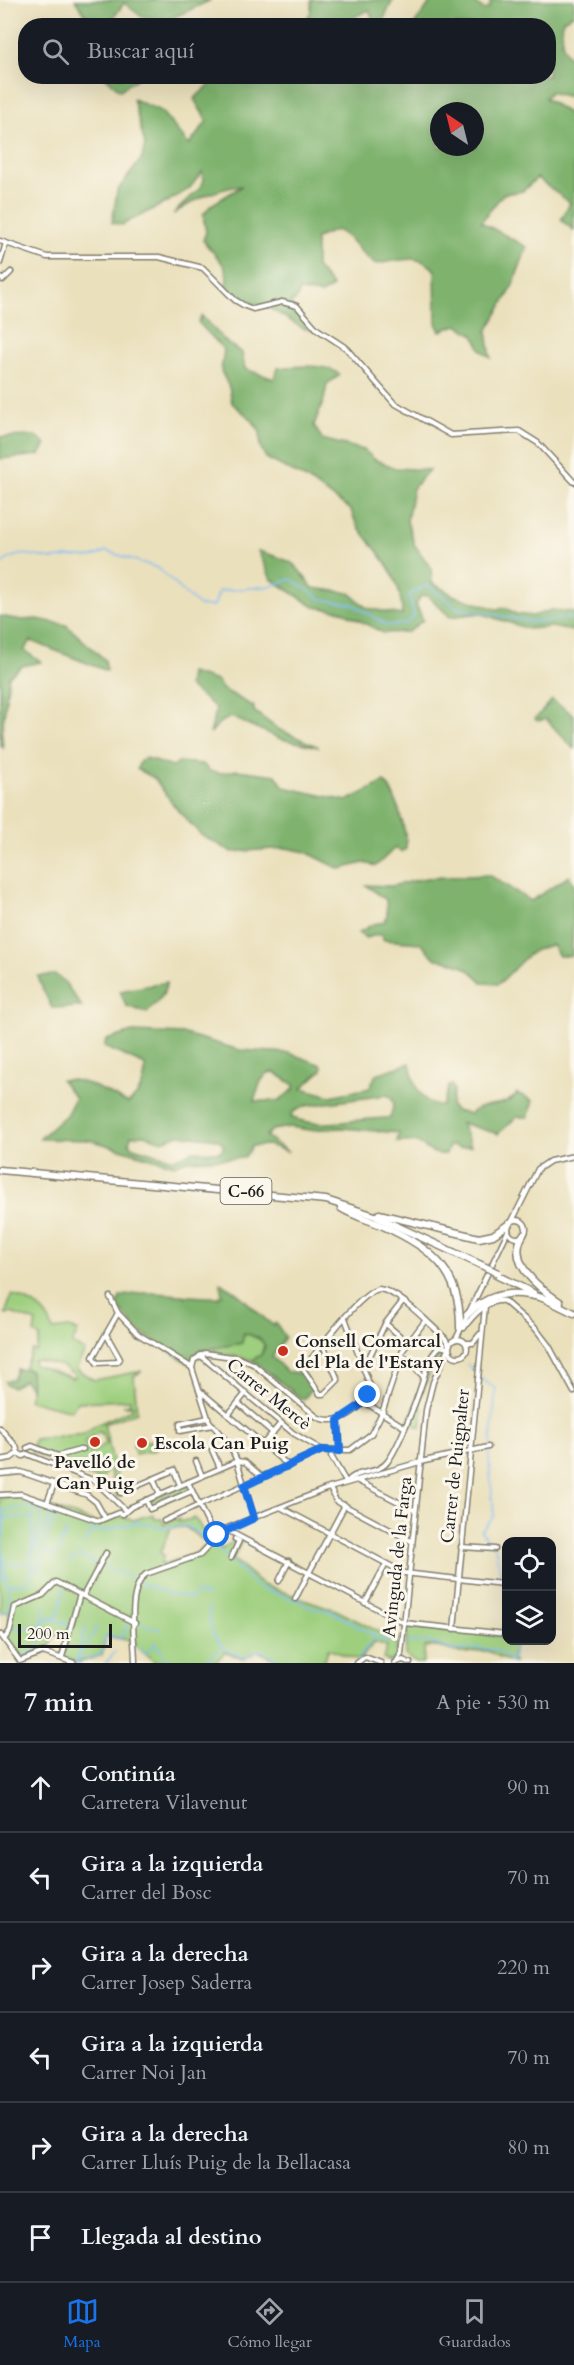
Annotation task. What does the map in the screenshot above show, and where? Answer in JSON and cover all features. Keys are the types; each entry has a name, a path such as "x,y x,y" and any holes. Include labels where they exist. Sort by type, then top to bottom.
{"highway":[{"name":"C-66","path":"0,1172 300,1196 342,1206 560,1302 574,1311"},
{"path":"342,1206 471,1237 493,1235 510,1226"},
{"path":"342,1206 396,1232 444,1266 456,1289 463,1326"},
{"path":"519,1236 518,1247 526,1272 538,1287 560,1302"},
{"name":"C-66","path":"497,1274 574,1311"},
{"path":"466,1315 482,1302 498,1295 520,1293 546,1299"}],"street":[{"path":"0,241 41,256 58,258 159,257 202,268 235,300 253,309 282,302 291,303 297,306 316,329 346,348 394,403 450,435 516,431 529,435 574,482"},
{"path":"0,262 6,243"},
{"path":"1,279 11,272"},
{"path":"445,1359 465,1354 463,1326 466,1315 492,1262 504,1244 510,1226 538,1169 550,1161 573,1157"},
{"path":"504,1244 519,1236 526,1228 518,1211"},
{"path":"510,1226 523,1222"},
{"path":"510,1226 519,1236"},
{"path":"323,1345 338,1380 337,1384 320,1394 303,1369 364,1295 374,1290 387,1290 445,1338 455,1357"},
{"path":"117,1296 111,1299 118,1313 138,1334 192,1368"},
{"path":"365,1367 385,1324 403,1301"},
{"path":"449,1348 463,1326 485,1306 504,1301 520,1314 549,1346 574,1392"},
{"name":"Carrer de Puigpalter","path":"454,1629 485,1306"},
{"path":"106,1334 120,1359 117,1362 97,1363 93,1357 106,1334 118,1313"},
{"path":"475,1316 483,1320"},
{"path":"254,1518 234,1454 208,1418 192,1362 200,1354 208,1353 249,1361 317,1417 329,1422 338,1420 363,1401 370,1386 365,1367 345,1318"},
{"path":"164,1521 322,1450 350,1450 366,1439 382,1413 408,1343 425,1321"},
{"path":"385,1324 408,1343"},
{"path":"445,1338 475,1342 482,1330"},
{"path":"346,1482 350,1478 377,1469 388,1461 424,1377 430,1356 440,1346 449,1348"},
{"name":"Avinguda de la Farga","path":"396,1662 401,1654 414,1510 429,1394 449,1348"},
{"name":"Carrer Mercè","path":"200,1354 281,1423 302,1439 322,1450"},
{"path":"402,1355 424,1377"},
{"path":"199,1390 289,1466"},
{"path":"228,1415 246,1393"},
{"path":"363,1401 404,1426"},
{"path":"238,1403 273,1433"},
{"path":"208,1418 180,1424 180,1431 213,1425"},
{"path":"338,1420 340,1451"},
{"path":"263,1444 281,1423"},
{"path":"0,1428 23,1456 32,1446 58,1456 83,1449"},
{"path":"135,1663 135,1592 142,1577 197,1556 225,1529 330,1488 420,1462 488,1447"},
{"path":"18,1449 95,1481 105,1488 125,1510"},
{"path":"0,1460 11,1458 18,1449"},
{"path":"212,1450 220,1468"},
{"path":"332,1451 331,1455 346,1482"},
{"path":"234,1454 262,1477"},
{"path":"196,1461 202,1476"},
{"path":"0,1496 21,1494 96,1521 118,1513 123,1514 125,1510 146,1500 237,1461 246,1463"},
{"path":"239,1467 246,1463"},
{"path":"121,1493 174,1470 180,1485"},
{"path":"0,1474 21,1472 87,1495 96,1502 105,1518"},
{"path":"365,1484 367,1477"},
{"path":"153,1479 160,1494"},
{"path":"355,1480 414,1510"},
{"path":"188,1482 211,1530 217,1535"},
{"path":"47,1503 54,1484"},
{"path":"330,1488 335,1499 345,1506 411,1541"},
{"path":"146,1500 150,1509 192,1491"},
{"path":"295,1599 345,1506"},
{"path":"118,1513 120,1507"},
{"path":"282,1507 386,1564 408,1573 502,1584"},
{"path":"234,1526 234,1532"},
{"path":"225,1529 404,1623 502,1634"},
{"path":"231,1558 239,1541 236,1539"},
{"path":"461,1547 495,1549"},
{"path":"62,1658 82,1595 106,1553"},
{"path":"279,1581 289,1562"},
{"path":"365,1603 386,1564"},
{"path":"5,1638 10,1631 15,1607 44,1595 52,1583 59,1582 135,1623"},
{"path":"0,1634 20,1662 41,1652 74,1663"},
{"name":"Avinguda de la Farga","path":"401,1654 404,1660"},
{"path":"357,1663 364,1657 381,1663"},
{"path":"396,1662 404,1660 410,1663"}],"green space":[{"path":"75,0 211,0 172,18 142,17 124,3 113,18 87,18"},
{"path":"311,0 393,0 384,18 373,18 369,10 352,18 308,18 311,11"},
{"path":"432,0 471,0 484,10 489,8 491,0 574,0 574,14 563,20 562,43 574,63 574,98 550,92 545,98 574,117 574,231 561,220 570,203 537,178 523,191 503,194 481,222 527,247 511,290 487,331 491,358 481,350 474,335 457,325 440,331 436,323 435,271 429,265 415,259 375,264 347,237 336,230 316,238 316,267 333,287 321,294 300,291 296,300 291,302 293,308 312,331 298,326 264,306 239,299 225,286 227,273 203,240 206,232 203,215 211,205 242,186 223,189 173,214 201,187 204,180 202,172 189,189 167,202 122,225 112,223 117,191 142,158 145,145 133,99 161,111 189,145 207,121 194,99 210,84 556,84 556,18 419,18"},
{"path":"113,84 129,84 120,90"},
{"path":"202,316 226,342 242,353 245,369 274,379 278,368 292,367 320,367 335,371 340,375 327,384 324,400 314,425 322,439 364,450 374,459 395,468 429,470 413,488 407,521 414,544 431,568 432,583 455,596 496,609 506,608 516,614 533,616 551,610 574,612 574,631 551,627 528,629 480,613 450,617 428,596 421,596 416,604 423,620 408,632 383,633 342,611 314,607 271,579 258,551 290,562 313,588 350,593 367,608 402,615 400,594 393,576 354,520 351,510 306,479 266,458 260,446 260,432 252,420 232,403 229,387 221,371 224,350 198,322"},
{"path":"36,436 46,444 40,455 0,459 0,437"},
{"path":"0,616 21,620 38,619 66,625 105,660 107,671 31,641 24,650 41,662 22,666 9,676 2,733 3,749 0,743"},
{"path":"190,673 218,681 221,688 254,707 254,711 278,729 319,747 281,739 231,717 219,723 210,734 216,708 188,686"},
{"path":"552,700 574,715 574,749 546,719 538,721 535,719"},
{"path":"146,758 173,767 178,762 203,764 209,771 221,773 237,770 276,775 284,787 347,801 384,782 400,813 406,849 401,852 395,848 376,866 364,863 340,869 306,852 286,848 232,852 201,835 176,808 154,778 137,769 140,761"},
{"path":"489,875 531,901 569,876 574,883 572,956 559,956 552,945 542,947 528,955 498,984 483,983 462,966 436,959 420,943 384,940 381,934 366,938 358,933 373,924 384,922 387,916 386,900 366,885 391,886 426,878"},
{"path":"56,975 64,981 82,1007 52,1008 38,976"},
{"path":"167,982 163,995 147,1013 126,1006 120,991"},
{"path":"132,1032 185,1034 240,1050 289,1053 322,1065 322,1070 302,1088 330,1096 370,1088 376,1074 410,1063 419,1091 428,1102 434,1105 442,1106 449,1086 452,1085 454,1089 451,1106 456,1111 470,1114 475,1109 507,1101 517,1093 533,1101 528,1117 517,1117 498,1134 461,1123 471,1146 459,1148 450,1145 446,1154 433,1152 415,1142 397,1142 399,1133 342,1128 309,1130 290,1127 272,1130 266,1136 288,1152 269,1145 252,1146 244,1158 187,1160 174,1165 90,1140 39,1139 66,1115 75,1098 61,1080 87,1084 128,1103 139,1092 145,1065 104,1047 106,1040","holes":["274,1072 294,1085 294,1089 278,1101 254,1101 261,1081 268,1073","387,1095 391,1097 394,1104 390,1118 314,1123 291,1117 293,1112 305,1106","145,1135 162,1141 179,1135 211,1138 219,1140 224,1146 220,1152 194,1151 174,1159 133,1147 129,1143 131,1136"]},
{"path":"220,1283 235,1292 273,1325 276,1323 285,1337 272,1357 287,1372 302,1373 313,1388 303,1400 252,1360 261,1355 265,1346 259,1338 244,1333 242,1343 199,1351 188,1363 137,1330 117,1306 120,1297 133,1294 157,1293 218,1297 222,1295"},
{"path":"12,1295 38,1307 51,1323 53,1330 69,1328 78,1331 72,1344 85,1351 76,1369 94,1380 142,1371 134,1376 137,1412 104,1424 119,1487 120,1495 117,1497 109,1467 101,1481 31,1452 34,1439 84,1434 96,1425 132,1409 133,1406 123,1406 130,1404 130,1400 77,1402 72,1411 28,1400 32,1387 28,1369 24,1369 32,1350 36,1351 40,1337 34,1333 36,1322 11,1313 5,1314","holes":["33,1361 62,1366 75,1375 73,1378 34,1365","100,1431 107,1443 90,1453 84,1442"]},
{"path":"246,1333 265,1342 261,1355 252,1360 214,1351 214,1347 241,1343 241,1337"},
{"path":"443,1347 445,1349 441,1359 435,1362 418,1403 423,1409 421,1428 408,1422 426,1380 430,1361"},
{"path":"17,1369 30,1370 31,1389 24,1380 13,1387 6,1385 5,1381 13,1379"},
{"path":"154,1440 156,1450 135,1454 133,1444"},
{"path":"187,1484 190,1490 152,1507 149,1501"},
{"path":"16,1495 96,1523 117,1515 133,1520 153,1514 155,1519 162,1519 164,1524 179,1518 179,1522 195,1518 203,1531 208,1529 212,1538 208,1544 211,1546 215,1542 222,1549 239,1538 243,1539 233,1559 263,1585 336,1610 389,1637 398,1638 397,1656 390,1662 383,1659 387,1646 375,1642 359,1660 328,1649 324,1663 282,1663 258,1651 244,1659 225,1652 215,1663 157,1663 136,1647 132,1641 106,1636 102,1655 78,1663 63,1656 68,1639 54,1635 48,1652 40,1650 23,1659 8,1639 8,1634 2,1632 9,1629 9,1611 0,1613 0,1498","holes":["185,1527 208,1544 194,1554 160,1565 164,1555 160,1553 171,1528"]},
{"path":"408,1627 502,1636 502,1645 516,1645 512,1657 515,1663 486,1651 462,1653 430,1646 425,1647 423,1663 416,1663 405,1655"}],"waterway":[{"path":"0,565 14,556 26,554 52,559 96,556 106,551 158,568 199,606 214,606 219,591 272,586 291,579 321,599 352,604 387,625 406,624 414,616 409,595 427,585 457,608 533,622 574,618"},
{"path":"467,1364 473,1370"},
{"path":"479,1377 496,1389 489,1461 494,1516 481,1531 495,1548 505,1591"},
{"path":"0,1511 31,1506 102,1532 138,1522 165,1528 187,1526 208,1539 258,1587 301,1602 310,1608 330,1611 386,1642 397,1641"},
{"path":"6,1563 31,1565 33,1508"},
{"path":"0,1579 4,1578 0,1546 4,1510"},
{"path":"33,1553 42,1511"},
{"path":"32,1554 52,1513"},
{"path":"34,1567 56,1516"},
{"path":"7,1584 2,1547 5,1517 32,1518"},
{"path":"83,1544 93,1531"},
{"path":"0,1612 10,1610 8,1584 28,1583 33,1566 38,1570 46,1552 56,1556 66,1532"},
{"path":"79,1555 97,1564"},
{"path":"69,1562 76,1557"},
{"path":"102,1566 137,1580"},
{"path":"140,1583 173,1595 193,1598 195,1594 208,1595"},
{"path":"20,1657 38,1649 40,1629 49,1617 58,1617 64,1588"},
{"path":"12,1628 41,1627 46,1605"},
{"path":"209,1607 213,1633 216,1640 227,1650 244,1657 260,1650 283,1663"},
{"path":"10,1612 10,1622"},
{"path":"49,1618 70,1625"},
{"path":"77,1661 101,1655 106,1635 122,1638 129,1622"},
{"path":"136,1622 161,1630"},
{"path":"78,1663 77,1659 86,1626"},
{"path":"78,1660 97,1627"},
{"path":"357,1660 375,1637"},
{"path":"407,1642 428,1642 456,1651 474,1648 496,1650 511,1660 511,1663"},
{"path":"136,1647 145,1654 155,1643 170,1663"},
{"path":"512,1659 516,1645"},
{"path":"203,1663 221,1649"},
{"path":"106,1663 115,1652"}],"place":[{"name":"Consell Comarcal del Pla de l'Estany","path":"283,1351"},
{"name":"Pavelló de Can Puig","path":"95,1442"},
{"name":"Escola Can Puig","path":"142,1443"}],"route":[{"path":"217,1535 225,1529 254,1518 244,1486 322,1450 340,1451 338,1420 359,1406 368,1395"}]}
